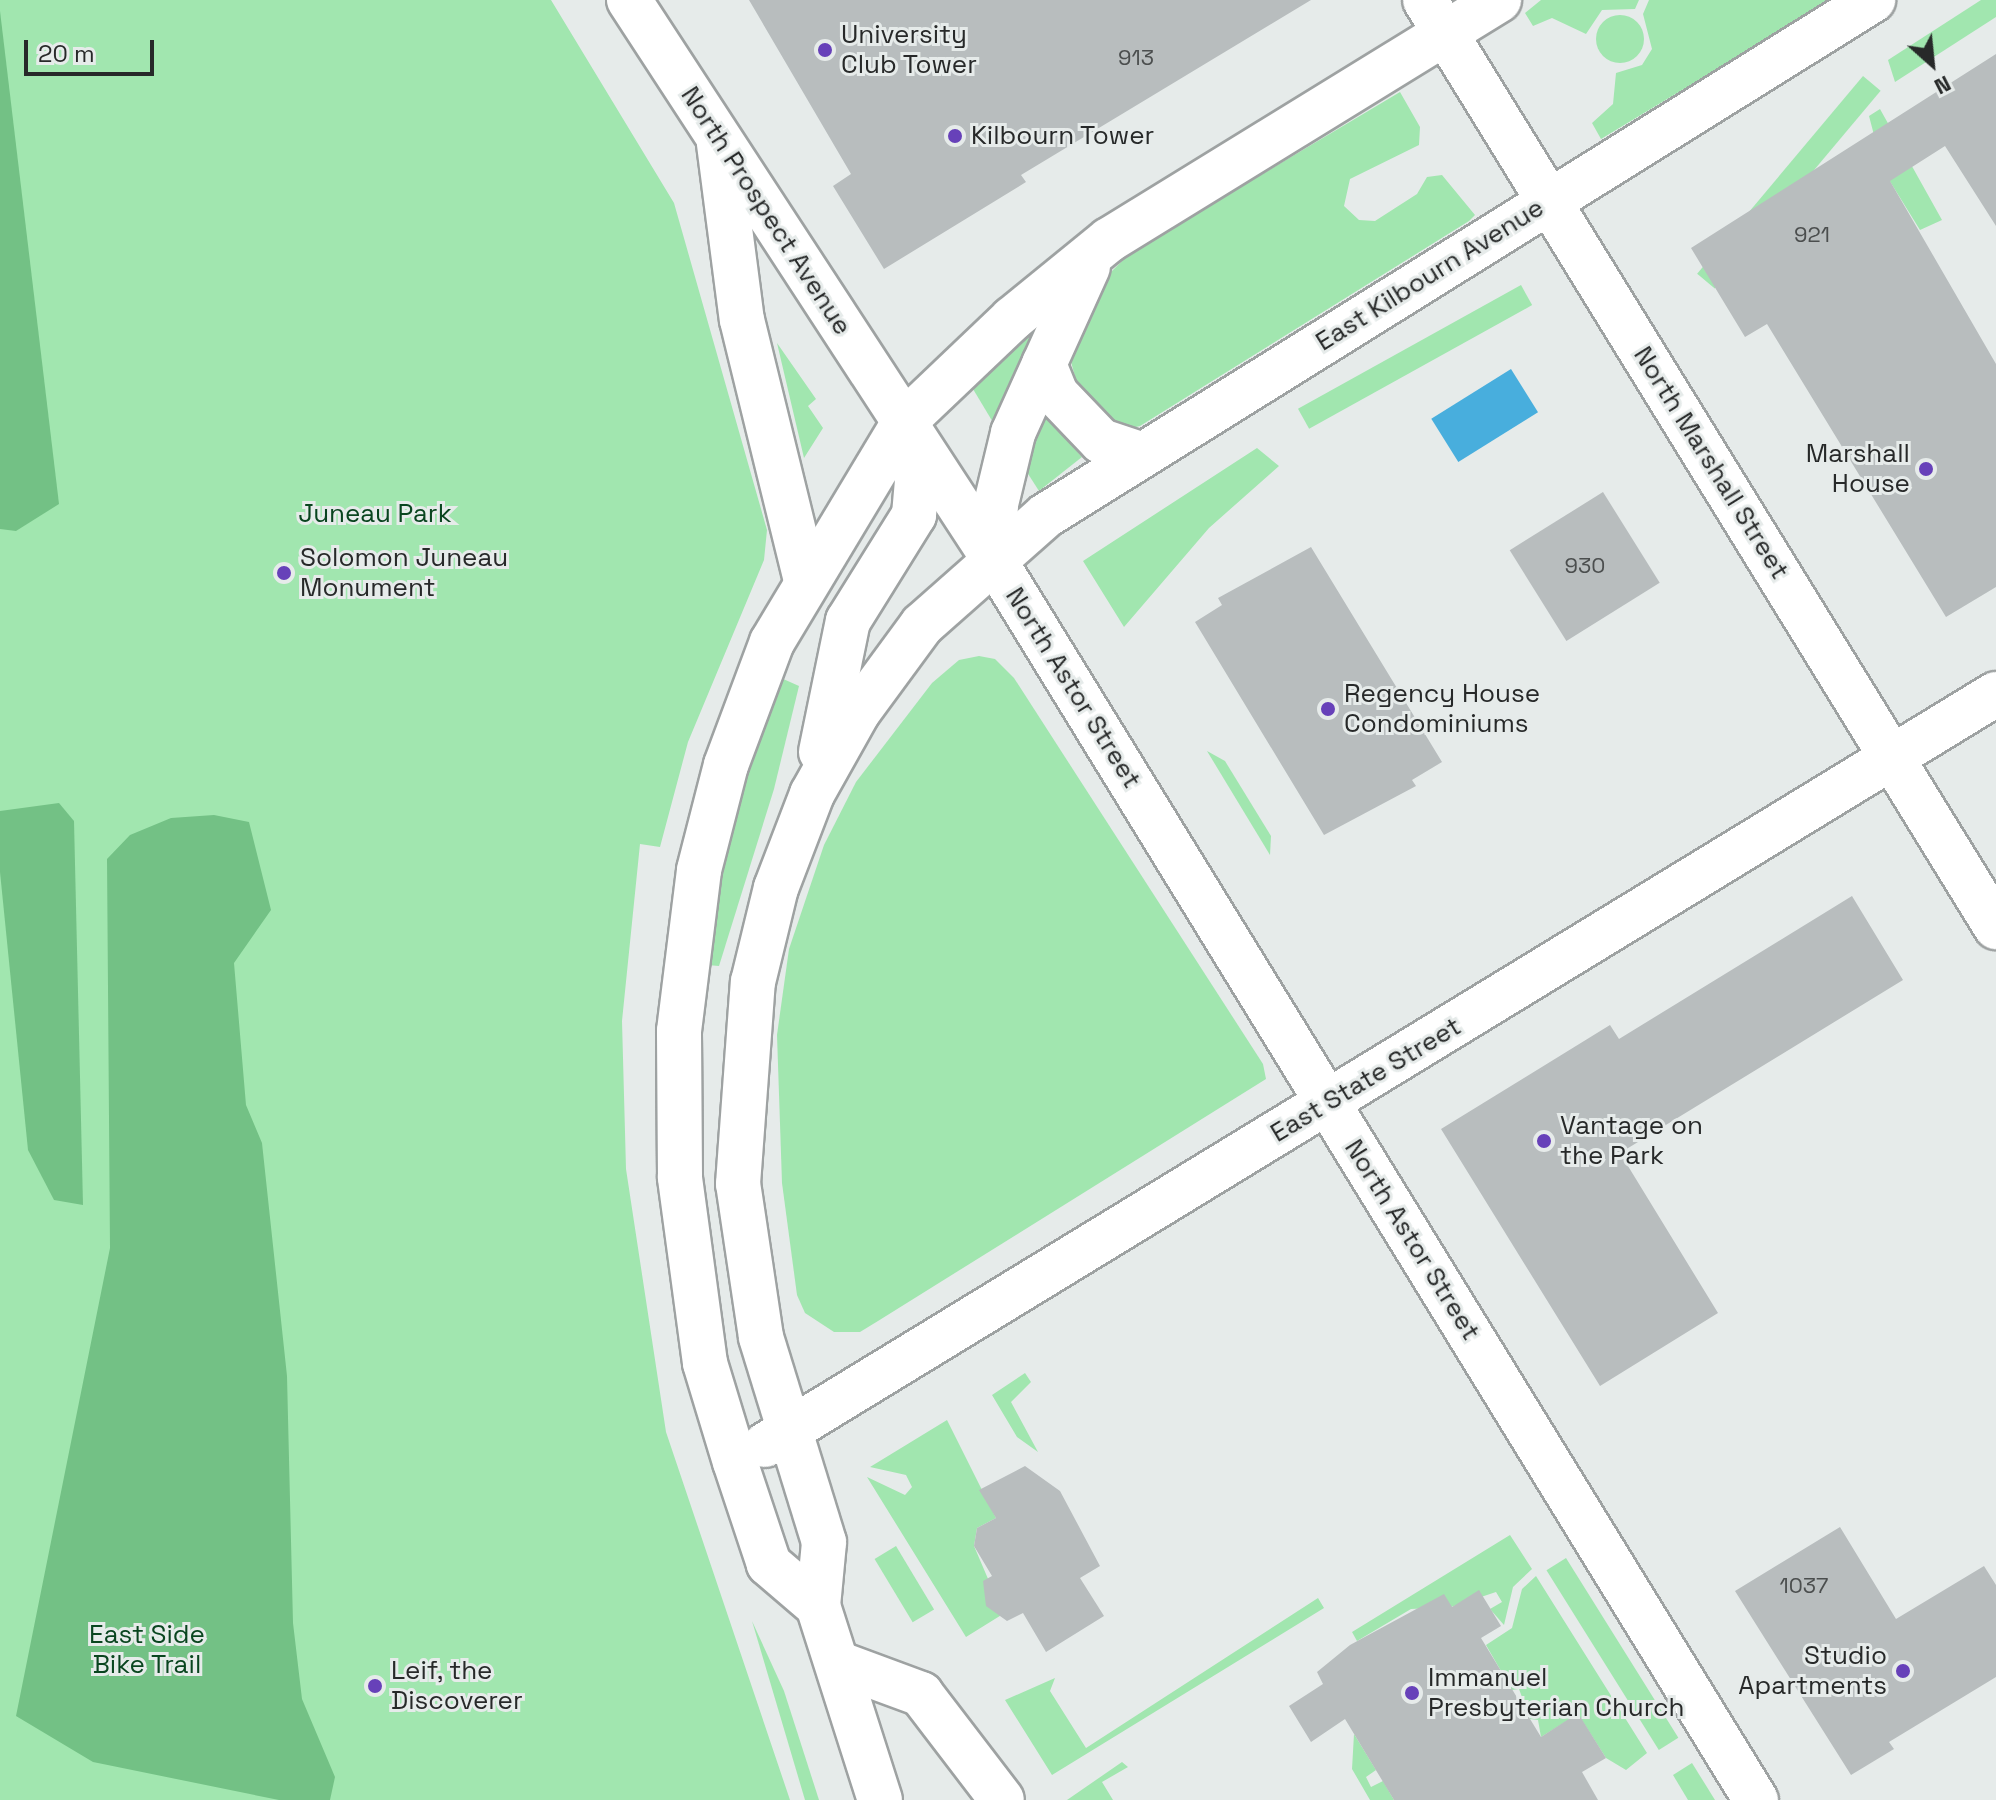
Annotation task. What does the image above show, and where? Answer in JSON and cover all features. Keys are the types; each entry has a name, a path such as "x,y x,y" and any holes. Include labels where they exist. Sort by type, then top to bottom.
{"main road":[{"name":"North Prospect Avenue","path":"629,0 718,142 993,558"},
{"path":"818,1606 769,1564 705,1363 687,1251 679,1031 696,886 717,792 805,577 905,421 1109,240 1436,17 1499,0"},
{"name":"East Kilbourn Avenue","path":"993,558 1140,454 1873,0"},
{"name":"North Marshall Street","path":"1436,17 1996,927"},
{"path":"718,142 742,320 805,577"},
{"path":"812,794 898,653 993,558 996,504 1013,433 1065,308 1109,240"},
{"path":"1044,364 1056,394 1101,441 1140,454"},
{"path":"880,1800 818,1606 824,1542 761,1337 738,1184 753,982 780,876 812,794 848,621 914,515 917,480 905,421"},
{"name":"North Astor Street","path":"993,558 1756,1800"},
{"name":"East State Street","path":"735,1462 1996,694"},
{"path":"837,1663 921,1694 1002,1800"}],"green space":[{"name":"Juneau Park","path":"0,0 551,0 674,203 767,530 764,560 688,742 660,847 640,844 622,1021 626,1169 666,1432 790,1800 0,1800"},
{"path":"1541,0 1639,0 1635,9 1602,10 1586,34 1552,18 1533,26 1525,13"},
{"path":"1649,0 1831,0 1601,139 1592,123 1613,104 1616,73 1642,65 1652,49 1643,14"},
{"path":"1981,0 1996,0 1996,17 1895,82 1888,60"},
{"path":"0,11 59,504 16,531 0,529"},
{"path":"1620,15 1629,16 1637,22 1643,30 1643,48 1637,56 1629,62 1620,63 1611,62 1603,56 1597,48 1596,39 1597,30 1603,22 1611,16"},
{"path":"1863,76 1881,91 1715,288 1697,274"},
{"path":"1400,92 1420,127 1419,145 1350,179 1344,206 1359,220 1375,221 1417,194 1427,177 1442,175 1475,215 1469,221 1140,426 1124,430 1081,399 1070,358 1105,278 1130,253"},
{"path":"1880,109 1942,220 1920,230 1865,141 1874,135 1869,116"},
{"path":"1521,285 1532,305 1309,429 1298,409"},
{"path":"1030,334 1035,337 997,429 973,389"},
{"path":"777,343 816,399 808,406 823,428 804,458"},
{"path":"1041,419 1049,419 1082,457 1039,491 1023,466"},
{"path":"1257,448 1279,466 1209,528 1124,627 1083,561"},
{"path":"979,656 995,659 1014,678 1263,1064 1266,1079 860,1332 834,1332 805,1313 797,1295 782,1183 777,1035 789,949 824,845 856,782 932,683 959,660"},
{"path":"781,678 799,686 774,789 719,966 707,965 734,811"},
{"path":"1207,751 1225,761 1271,836 1270,855"},
{"path":"59,803 74,821 83,1205 54,1200 28,1150 0,872 0,811"},
{"name":"East Side Bike Trail","path":"214,815 249,822 271,910 234,963 246,1105 262,1143 287,1376 293,1623 302,1699 335,1777 330,1800 279,1800 93,1762 16,1716 110,1248 107,859 130,835 171,818"},
{"path":"1025,1373 1031,1382 1011,1402 1038,1452 1017,1437 992,1395"},
{"path":"947,1420 996,1518 977,1528 974,1546 1003,1614 966,1637 867,1477 905,1495 912,1487 906,1475 870,1467"},
{"path":"1510,1535 1532,1569 1513,1587 1504,1625 1490,1609 1502,1602 1496,1592 1451,1607 1411,1609 1357,1641 1352,1632"},
{"path":"896,1546 934,1609 913,1622 875,1559"},
{"path":"1566,1558 1678,1738 1659,1750 1546,1570"},
{"path":"1536,1576 1647,1753 1626,1770 1606,1758 1578,1714 1541,1737 1538,1720 1530,1719 1519,1689 1512,1690 1486,1645 1512,1628 1522,1589"},
{"path":"1318,1598 1324,1608 1052,1775 1005,1700 1055,1678 1050,1691 1086,1748"},
{"path":"752,1621 784,1691 819,1800 805,1800"},
{"path":"1354,1734 1376,1770 1366,1777 1371,1787 1383,1781 1394,1800 1370,1800 1352,1769"},
{"path":"1122,1762 1128,1767 1102,1782 1113,1800 1067,1800"},
{"path":"1692,1763 1715,1800 1688,1800 1673,1775"}],"water":[{"path":"1511,369 1538,412 1458,462 1431,419"}],"building":[{"path":"749,0 1311,0 1021,175 1026,182 884,269 833,186 851,174"},
{"path":"1996,54 1996,226 1945,146 1890,181 1996,364 1996,587 1946,617 1767,324 1745,337 1691,248"},
{"path":"1603,492 1660,583 1566,641 1510,550"},
{"name":"Regency House Condominiums","path":"1311,547 1442,762 1412,780 1416,786 1324,835 1195,622 1222,605 1218,598"},
{"name":"Vantage on the Park","path":"1852,896 1903,980 1620,1153 1718,1313 1600,1386 1441,1129 1610,1025 1619,1039"},
{"path":"1025,1466 1060,1491 1100,1566 1080,1578 1104,1616 1046,1652 1023,1613 1007,1621 986,1606 983,1581 992,1576 974,1546 977,1528 996,1518 979,1490"},
{"path":"1840,1527 1896,1619 1984,1566 1996,1585 1996,1677 1889,1742 1894,1749 1851,1775 1735,1591"},
{"name":"Immanuel Presbyterian Church","path":"1479,1590 1501,1626 1481,1638 1541,1737 1578,1713 1606,1758 1582,1772 1598,1800 1394,1800 1345,1719 1311,1742 1289,1706 1323,1684 1317,1672 1350,1645 1444,1594 1452,1607"}],"place":[{"name":"University Club Tower","path":"825,50"},
{"name":"Kilbourn Tower","path":"955,136"},
{"name":"Marshall House","path":"1926,469"},
{"name":"Solomon Juneau Monument","path":"284,573"},
{"name":"Regency House Condominiums","path":"1328,709"},
{"name":"Vantage on the Park","path":"1544,1141"},
{"name":"Studio Apartments","path":"1903,1671"},
{"name":"Leif, the Discoverer","path":"375,1686"},
{"name":"Immanuel Presbyterian Church","path":"1412,1693"}]}
